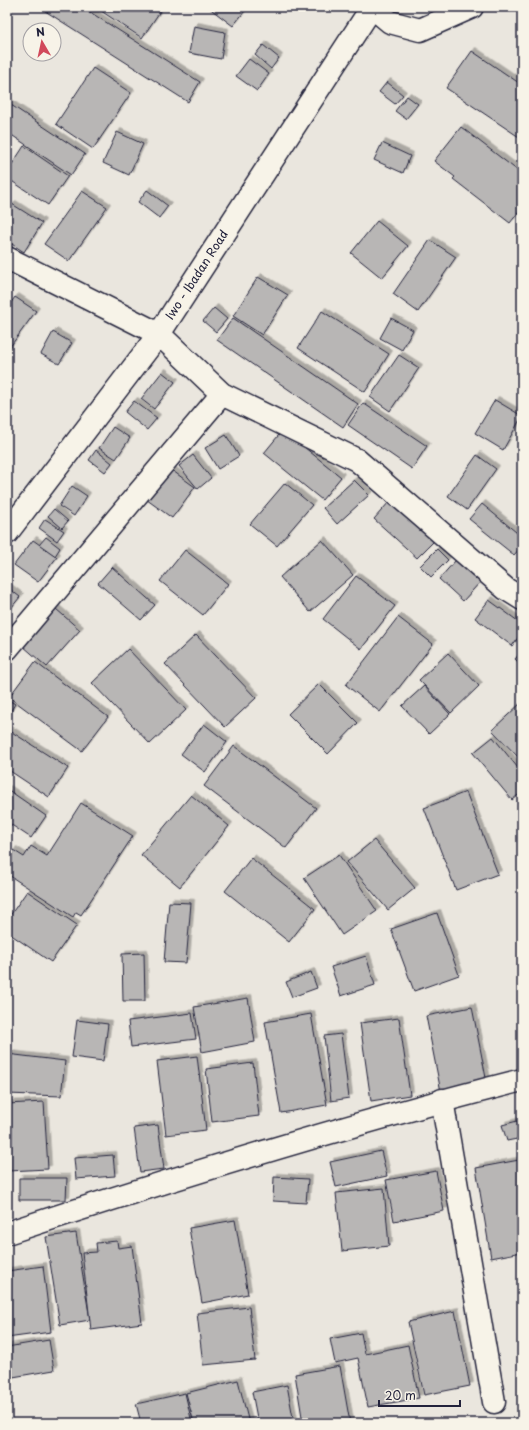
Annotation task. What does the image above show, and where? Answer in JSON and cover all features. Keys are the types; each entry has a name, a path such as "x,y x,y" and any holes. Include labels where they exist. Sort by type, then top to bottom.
{"street":[{"path":"372,7 390,22 420,30 472,7"},
{"name":"Iwo - Ibadan Road","path":"7,532 159,334 372,7"},
{"path":"7,258 159,334 222,394 357,460 506,589 522,599"},
{"path":"7,649 222,394"},
{"path":"7,1233 160,1182 442,1100 522,1080"},
{"path":"442,1100 494,1402"}],"building":[{"path":"43,7 82,7 200,82 188,102 42,9"},
{"path":"95,7 163,7 142,38"},
{"path":"208,7 248,7 233,26"},
{"path":"194,26 225,32 221,59 189,53"},
{"path":"263,45 279,58 271,69 255,55"},
{"path":"472,51 522,85 522,139 446,88"},
{"path":"249,59 269,74 257,91 236,76"},
{"path":"93,68 131,93 93,149 56,124"},
{"path":"387,82 403,95 395,104 379,92"},
{"path":"407,96 418,104 406,119 395,111"},
{"path":"8,103 85,154 71,175 7,132"},
{"path":"461,127 522,174 522,208 510,223 453,179 455,177 434,161"},
{"path":"117,132 143,144 129,175 103,163"},
{"path":"382,143 410,156 403,173 374,160"},
{"path":"24,146 68,176 48,205 7,178 7,172"},
{"path":"147,190 168,206 159,218 138,202"},
{"path":"82,191 107,207 69,261 44,244"},
{"path":"12,204 42,223 24,252 7,241 7,213"},
{"path":"377,221 408,246 382,278 351,253"},
{"path":"430,240 456,257 418,312 393,294"},
{"path":"258,277 288,295 262,335 233,316"},
{"path":"15,297 36,311 7,351 7,308"},
{"path":"214,308 227,319 216,332 203,321"},
{"path":"322,311 389,354 365,392 298,348"},
{"path":"233,318 358,404 343,427 217,340"},
{"path":"391,318 413,330 402,350 380,338"},
{"path":"53,332 72,343 59,364 41,354"},
{"path":"399,355 419,368 390,411 370,397"},
{"path":"162,372 175,382 154,409 141,399"},
{"path":"495,400 522,416 503,450 475,433"},
{"path":"134,401 157,418 147,430 125,412"},
{"path":"363,403 427,446 412,469 348,425"},
{"path":"113,427 130,438 116,459 99,448"},
{"path":"283,430 341,477 322,500 264,453"},
{"path":"226,435 239,456 218,469 205,448"},
{"path":"96,450 112,463 105,472 89,460"},
{"path":"193,455 211,478 198,489 179,466"},
{"path":"477,455 496,469 467,510 448,496"},
{"path":"166,466 195,487 172,518 143,497"},
{"path":"354,480 369,495 337,524 323,508"},
{"path":"285,483 312,505 277,546 250,524"},
{"path":"72,486 87,496 74,516 59,506"},
{"path":"390,501 434,541 417,558 374,519"},
{"path":"482,504 522,537 522,546 514,555 469,519"},
{"path":"54,509 68,521 62,528 48,516"},
{"path":"45,519 64,531 57,541 39,528"},
{"path":"46,537 60,548 55,556 39,545"},
{"path":"33,540 57,557 38,582 14,565"},
{"path":"322,540 353,575 310,612 280,577"},
{"path":"437,549 448,560 431,577 420,566"},
{"path":"185,550 228,584 203,615 160,581"},
{"path":"456,560 481,581 463,601 439,579"},
{"path":"112,567 155,605 141,620 98,583"},
{"path":"356,576 395,606 361,649 323,619"},
{"path":"7,587 20,597 7,613"},
{"path":"489,600 522,624 522,632 512,646 475,618"},
{"path":"56,609 80,630 47,667 23,646"},
{"path":"398,617 433,644 380,712 346,685"},
{"path":"196,635 256,698 225,727 165,664"},
{"path":"128,649 186,710 150,744 92,683"},
{"path":"522,651 522,666 515,659"},
{"path":"448,653 479,686 451,713 419,680"},
{"path":"35,662 108,717 82,751 9,697"},
{"path":"319,684 358,723 328,754 288,714"},
{"path":"424,686 450,714 429,734 402,706"},
{"path":"7,699 15,704 7,717"},
{"path":"522,702 522,761 492,730"},
{"path":"204,724 227,742 205,772 181,754"},
{"path":"7,729 68,768 49,797 7,769"},
{"path":"493,737 522,773 522,792 512,800 473,753"},
{"path":"234,746 316,808 286,848 204,786"},
{"path":"7,789 46,816 31,838 7,822"},
{"path":"466,792 498,874 456,890 424,808"},
{"path":"191,795 229,826 180,887 141,855"},
{"path":"81,803 133,836 81,915 76,912 73,917 7,874 7,859 13,850 24,857 31,846 47,856"},
{"path":"374,840 415,888 388,910 347,862"},
{"path":"339,855 377,911 342,935 304,878"},
{"path":"251,858 315,909 289,942 225,891"},
{"path":"27,891 77,925 51,962 7,932 7,920"},
{"path":"169,902 191,903 186,963 164,962"},
{"path":"437,913 459,975 414,991 391,929"},
{"path":"144,953 145,1001 123,1001 122,954"},
{"path":"366,956 375,985 341,996 331,967"},
{"path":"311,972 317,988 292,997 286,982"},
{"path":"248,998 255,1042 202,1052 194,1007"},
{"path":"472,1007 487,1083 441,1092 426,1016"},
{"path":"192,1013 196,1039 131,1047 128,1021"},
{"path":"311,1014 327,1105 281,1113 265,1022"},
{"path":"399,1018 410,1095 371,1101 360,1023"},
{"path":"77,1020 108,1024 103,1061 72,1057"},
{"path":"341,1034 349,1098 331,1101 324,1036"},
{"path":"7,1054 65,1061 61,1096 7,1094"},
{"path":"197,1056 206,1130 166,1135 157,1061"},
{"path":"253,1063 259,1116 212,1122 206,1069"},
{"path":"44,1102 48,1169 8,1171 7,1104"},
{"path":"521,1120 522,1138 507,1141 502,1125"},
{"path":"158,1125 164,1169 140,1172 134,1128"},
{"path":"381,1151 387,1176 336,1187 330,1162"},
{"path":"113,1155 115,1176 76,1179 74,1158"},
{"path":"519,1160 522,1175 522,1252 491,1258 476,1168"},
{"path":"436,1171 444,1211 394,1221 386,1180"},
{"path":"274,1177 308,1179 306,1203 273,1201"},
{"path":"19,1178 67,1178 66,1200 19,1200"},
{"path":"384,1188 389,1246 342,1251 336,1193"},
{"path":"235,1220 248,1294 202,1303 189,1228"},
{"path":"76,1233 90,1320 60,1325 46,1237"},
{"path":"117,1241 118,1248 132,1246 142,1323 91,1330 82,1253 97,1252 96,1243"},
{"path":"43,1266 51,1332 7,1338 7,1271"},
{"path":"249,1307 255,1360 203,1365 197,1313"},
{"path":"455,1311 470,1386 424,1395 408,1322"},
{"path":"361,1333 365,1354 408,1345 419,1398 368,1407 358,1358 335,1363 330,1339"},
{"path":"49,1340 54,1370 7,1378 7,1347"},
{"path":"340,1366 350,1423 303,1423 295,1374"},
{"path":"238,1380 249,1423 194,1423 186,1393"},
{"path":"287,1385 294,1423 258,1423 252,1392"},
{"path":"185,1393 192,1423 141,1423 136,1404"}]}
